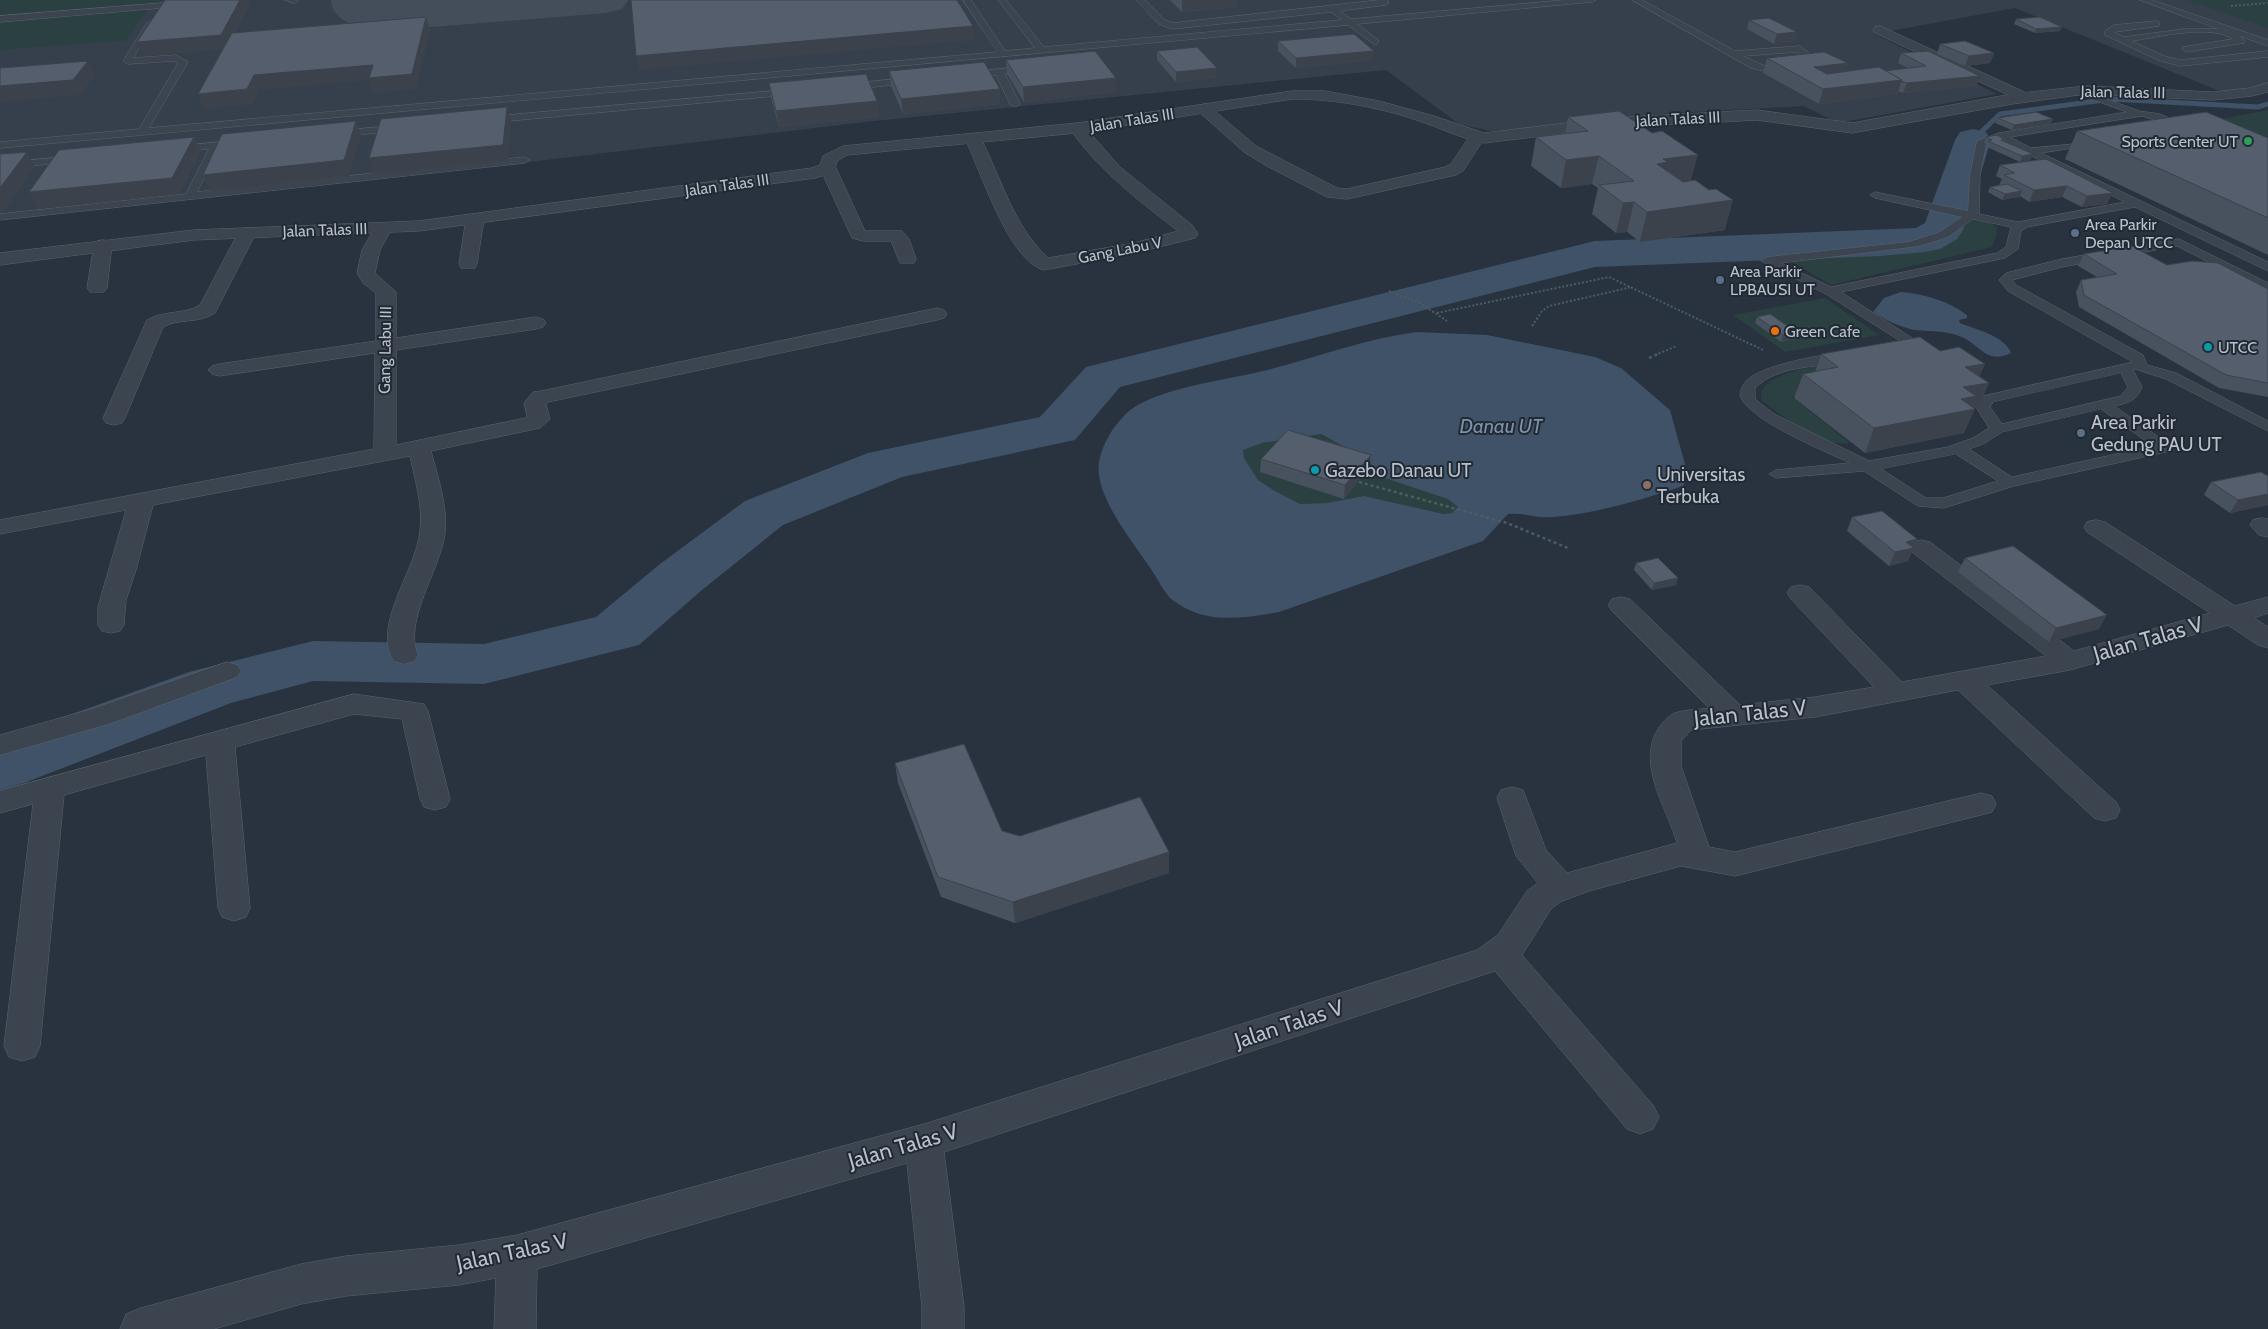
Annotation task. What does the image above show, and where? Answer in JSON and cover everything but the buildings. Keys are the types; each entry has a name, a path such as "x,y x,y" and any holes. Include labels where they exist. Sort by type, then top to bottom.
{"street":[{"path":"1880,30 2024,98"},
{"name":"Jalan Talas III","path":"0,258 184,236 384,228 475,219 810,173 828,168 829,159 843,152 1077,128 1292,95 1320,94 1422,117 1477,137 1608,123 1757,115 1852,128 2024,98 2077,91 2120,90 2226,96 2268,87"},
{"path":"1204,109 1241,143 1260,156 1338,194 1450,171 1457,167 1477,137"},
{"name":"Gang Labu V","path":"973,139 984,160 982,162 1019,236 1026,247 1044,264 1135,248 1188,234 1186,229 1119,178 1105,165 1077,128"},
{"path":"828,168 858,234 896,235 900,238 907,259"},
{"path":"468,264 475,219"},
{"name":"Gang Labu III","path":"384,228 371,250 366,273 386,292 384,344 385,454"},
{"path":"114,418 154,324 161,320 194,315 205,311 247,233"},
{"path":"97,288 103,245"},
{"path":"0,527 385,454 535,422 538,419 535,402 541,397 937,314"},
{"path":"219,370 384,344 536,323"},
{"path":"404,655 399,642 400,633 404,616 423,568 433,518 419,447"},
{"path":"111,625 111,601 126,562 137,512 143,500"},
{"path":"2096,527 2268,639"},
{"path":"1921,547 2070,661"},
{"path":"1800,593 1896,693"},
{"path":"1621,605 1732,714"},
{"name":"Jalan Talas V","path":"142,1329 302,1284 346,1276 459,1265 517,1255 924,1141 1488,960 1500,953 1513,940 1539,900 1548,893 1561,887 1681,854 1693,848 1693,842 1663,760 1665,744 1673,728 1683,721 1732,714 1815,707 2070,661 2268,605"},
{"path":"0,745 102,716 227,671"},
{"path":"1965,681 2105,810"},
{"path":"0,802 354,704 414,711 435,799"},
{"path":"220,741 234,908"},
{"path":"22,1046 50,788"},
{"path":"1512,798 1532,856 1561,887"},
{"path":"1681,854 1735,864 1981,804"},
{"path":"1500,953 1640,1117"},
{"path":"924,1141 943,1307 943,1329"},
{"path":"515,1329 517,1255"}],"lane":[{"path":"0,19 230,0"},
{"path":"968,0 1003,54"},
{"path":"1002,0 1042,51"},
{"path":"1140,0 1162,22 1172,26 1375,5 1385,3 1383,0"},
{"path":"0,145 1592,0"},
{"path":"1636,0 1754,66 1765,69 1822,65 1800,49 1735,54"},
{"path":"2144,0 2268,43"},
{"path":"142,132 183,62 176,58 135,62 128,62 128,59 159,11 172,5"},
{"path":"1333,10 1375,42"},
{"path":"2156,24 2127,26 2108,30 2108,35 2161,58 2189,64 2268,54"},
{"path":"2120,40 2203,30 2228,34 2241,41 2186,49"},
{"path":"960,76 1045,68"},
{"path":"999,72 1015,104"},
{"path":"834,88 921,80"},
{"path":"691,83 697,101"},
{"path":"472,122 804,91"},
{"path":"2077,91 2138,113 2157,116 2189,128 2166,130"},
{"path":"1939,362 1830,291 1767,261 1930,241 1948,234 1973,214 1975,174 1981,143 1999,136 2138,113"},
{"path":"324,136 412,127"},
{"path":"1999,136 2268,269"},
{"path":"169,150 246,143"},
{"path":"190,196 216,146"},
{"path":"2030,151 2069,146"},
{"path":"0,166 83,158"},
{"path":"46,176 54,160"},
{"path":"0,216 525,160"},
{"path":"1875,195 1973,214 2020,226 2137,203"},
{"path":"23,214 32,199"},
{"path":"1830,291 2006,254 2012,249 2015,230 2020,226"},
{"path":"1997,429 1983,404 1996,397 2132,367 2142,362 2012,288 2005,280 2010,276 2062,263 2179,242 2268,288"},
{"path":"2243,274 2268,269"},
{"path":"1896,350 1915,347"},
{"path":"1850,356 1795,366 1759,376 1747,388 1747,398 1755,407 1790,429 1868,466 1914,499 1929,504 1944,503 2010,482 2165,448 2104,405"},
{"path":"1776,474 1868,466 1960,450 1997,429 2126,399 2133,394 2135,387 2132,367"},
{"path":"2132,367 2170,376 2268,427"},
{"path":"1980,387 1996,397"},
{"path":"1960,450 2010,482"}],"path":[{"path":"1437,313 1606,277 1614,278 1795,366"},
{"path":"1532,326 1542,311 1548,306 1632,288"},
{"path":"1389,291 1400,294 1433,310 1447,320"},
{"path":"1649,358 1677,346"},
{"path":"1359,482 1507,523 1568,548"}],"shaded area":[{"path":"0,0 2268,0 2268,86 2222,92 2015,8 1874,34 1997,94 1838,123 1804,106 1658,114 1641,119 1491,131 1459,124 1386,70 874,121 436,173 0,220"}],"green space":[{"path":"0,0 179,0 149,8 125,41 0,51"},
{"path":"2187,0 2268,0 2268,28"},
{"name":"Sports Center UT","path":"2268,110 2268,156 2189,125"},
{"path":"1965,216 1985,220 1997,227 1996,238 1992,247 1831,285 1792,262 1944,242 1959,235"},
{"path":"1825,298 1879,335 1785,352 1733,315"},
{"path":"1844,362 1827,391 1792,397 1850,443 1827,441 1815,436 1792,423 1762,401 1762,391 1768,383 1779,377 1807,368"},
{"path":"1320,434 1367,460 1382,477 1449,499 1458,507 1452,513 1444,514 1364,496 1327,503 1300,504 1258,480 1244,458 1243,450 1262,443","holes":["1369,468 1344,498 1261,472"]}],"water":[{"path":"1901,292 1927,296 1952,306 1967,315 1967,318 1959,320 1960,323 1996,337 2011,353 2003,356 1991,356 1958,335 1946,332 1909,329 1873,312 1884,298"},
{"name":"Danau UT","path":"1417,332 1487,335 1595,357 1621,368 1670,410 1688,475 1683,486 1619,505 1570,515 1542,517 1508,514 1483,541 1279,612 1222,618 1189,610 1170,598 1116,518 1102,489 1099,462 1102,449 1112,431 1124,416 1135,407 1169,392 1263,371 1397,335","holes":["1321,434 1367,460 1382,477 1448,499 1458,507 1452,513 1444,514 1364,496 1327,503 1300,504 1258,480 1244,458 1243,450 1262,443"]}],"waterway":[{"path":"1973,140 2000,114 2111,99 2258,107 2268,104"},
{"path":"0,766 211,687 313,661 484,664 617,631 681,577 764,513 887,464 1057,429 1103,377 1595,254 1880,244 1925,240 1943,230 1973,140"}],"taxiway":[{"path":"353,0 353,6 365,14 411,15 606,0"}],"place":[{"name":"Sports Center UT","path":"2248,141"},
{"name":"Area Parkir Depan UTCC","path":"2075,233"},
{"name":"Area Parkir LPBAUSI UT","path":"1720,280"},
{"name":"Green Cafe","path":"1775,331"},
{"name":"UTCC","path":"2208,347"},
{"name":"Area Parkir Gedung PAU UT","path":"2081,433"},
{"name":"Gazebo Danau UT","path":"1315,470"},
{"name":"Universitas Terbuka","path":"1647,485"}]}
